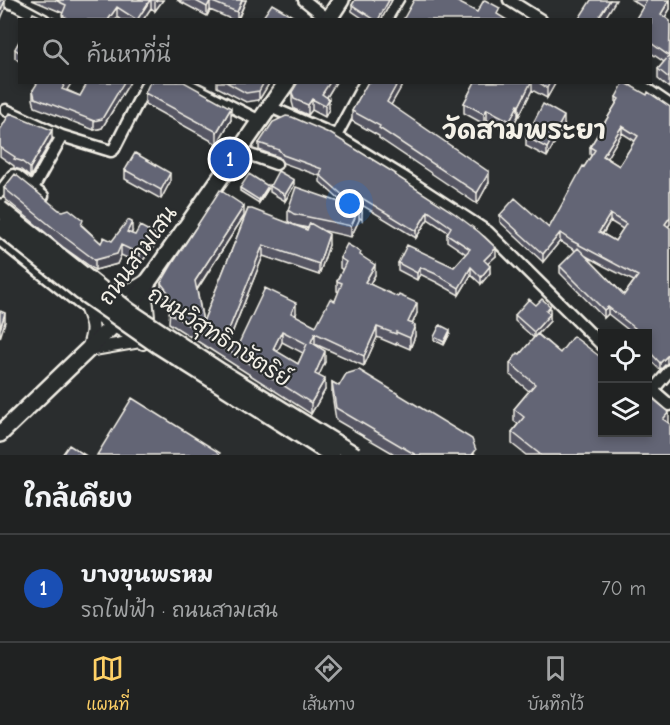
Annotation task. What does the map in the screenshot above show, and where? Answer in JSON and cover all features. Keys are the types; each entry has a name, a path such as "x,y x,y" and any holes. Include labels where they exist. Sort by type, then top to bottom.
{"main road":[{"path":"329,18 341,0"},
{"name":"ถนนสามเสน","path":"0,434 88,350 130,306 286,84"},
{"name":"ถนนวิสุทธิกษัตริย์","path":"0,203 130,306"},
{"path":"0,209 129,311 220,372 355,455"},
{"path":"0,226 80,291 159,346 332,455"},
{"name":"ถนนวิสุทธิกษัตริย์","path":"0,237 113,325"},
{"path":"84,304 94,303 100,299 106,288"}],"street":[{"path":"1,0 40,18"},
{"path":"304,0 327,18"},
{"path":"401,18 412,0"},
{"path":"509,0 538,18"},
{"path":"6,110 62,136 111,151 147,84"},
{"path":"187,84 260,121"},
{"path":"336,136 364,84"},
{"path":"639,84 670,105"},
{"path":"270,107 336,136 488,232 598,340"},
{"path":"33,188 62,136"},
{"path":"239,151 276,164"},
{"path":"0,192 13,175 48,201"},
{"path":"106,288 128,291 150,279"},
{"path":"148,317 146,297 150,279"},
{"path":"84,304 93,325 88,350 140,341"},
{"name":"ถนนวิสุทธิกษัตริย์","path":"130,306 364,455"},
{"name":"ถนนวิสุทธิกษัตริย์","path":"113,325 326,455"},
{"path":"652,386 670,370"},
{"path":"652,390 670,405"}],"building":[{"path":"0,0 5,0 0,12"},
{"path":"55,0 150,0 138,18 134,18 117,7 109,18 67,18 62,15 66,5"},
{"path":"194,0 242,0 237,12 210,1 207,7"},
{"path":"355,0 389,0 379,18 372,18 352,5"},
{"path":"414,0 454,0 477,12 485,0 500,8 497,14 504,18 404,18"},
{"path":"591,0 610,0 598,18 579,18"},
{"path":"647,0 669,0 661,14 670,21 669,78 658,69 669,56 652,44 652,18 636,18"},
{"path":"272,4 296,18 262,18"},
{"path":"33,13 44,18 31,18"},
{"path":"37,84 65,84 62,89 80,96 87,84 123,84 102,119 94,121 35,98 33,90"},
{"path":"149,84 188,84 231,108 217,132 145,93"},
{"path":"230,84 263,84 259,91 246,93"},
{"path":"297,84 329,84 322,94 329,99 325,106 312,99 308,105 294,99 292,92"},
{"path":"367,84 397,84 387,102 489,172 477,193 379,128 380,126 352,111"},
{"path":"474,84 530,84 510,121 487,109 484,114 464,103"},
{"path":"623,84 628,84 647,95 648,92 670,107 670,217 665,224 670,228 670,355 660,363 652,354 652,329 634,329 608,307 604,310 560,266 578,248 624,295 638,276 560,233 543,254 500,215 515,198 549,228 583,166 595,150 590,147 619,99 616,97","holes":["622,126 638,136 619,166 603,156","610,214 626,224 615,241 599,232"]},
{"path":"543,104 564,116 547,148 526,137"},
{"path":"10,113 52,130 30,168 14,159 15,157 0,147 0,130"},
{"path":"286,116 331,134 454,213 496,248 484,260 490,266 481,277 471,267 459,288 420,267 417,273 398,263 407,245 454,267 470,249 447,234 451,227 428,211 416,231 362,198 362,212 320,175 322,169 283,155 279,150 259,143 273,122"},
{"path":"135,153 170,173 161,190 125,170"},
{"path":"278,171 294,180 285,195 270,186"},
{"path":"15,174 59,210 69,209 83,220 81,225 101,243 104,237 112,241 128,220 132,222 127,232 135,235 140,226 155,234 140,254 121,245 117,254 95,260 4,188"},
{"path":"249,174 268,186 259,200 240,188"},
{"path":"296,187 359,209 351,226 294,214 288,210"},
{"path":"220,190 244,206 195,281 203,322 248,209 307,230 310,223 329,234 319,264 263,245 225,339 238,345 265,288 296,303 291,313 316,326 330,299 335,301 342,283 337,281 346,262 340,258 347,244 361,252 360,255 375,265 365,282 417,303 408,322 415,325 410,338 377,327 364,356 315,333 311,342 325,351 315,374 325,379 311,403 169,313 171,301 161,283","holes":["282,331 307,344 298,364 273,349"]},
{"path":"529,299 536,305 542,299 550,306 546,311 550,314 534,332 515,315"},
{"path":"0,311 5,313 0,329"},
{"path":"440,325 450,330 444,342 434,337"},
{"path":"537,334 560,353 573,336 598,355 598,437 652,437 652,398 669,412 663,419 670,424 670,455 541,455 512,432 524,417 514,409 535,384 510,363 518,353 520,354"},
{"path":"359,370 472,439 476,450 472,455 416,455 336,408 332,382 339,386 346,374"},
{"path":"132,398 220,453 219,455 97,455"},
{"path":"69,445 85,455 62,455"}],"place":[{"name":"บางขุนพรหม","path":"230,159"}],"district":[{"name":"วัดสามพระยา","path":"524,130"}]}
